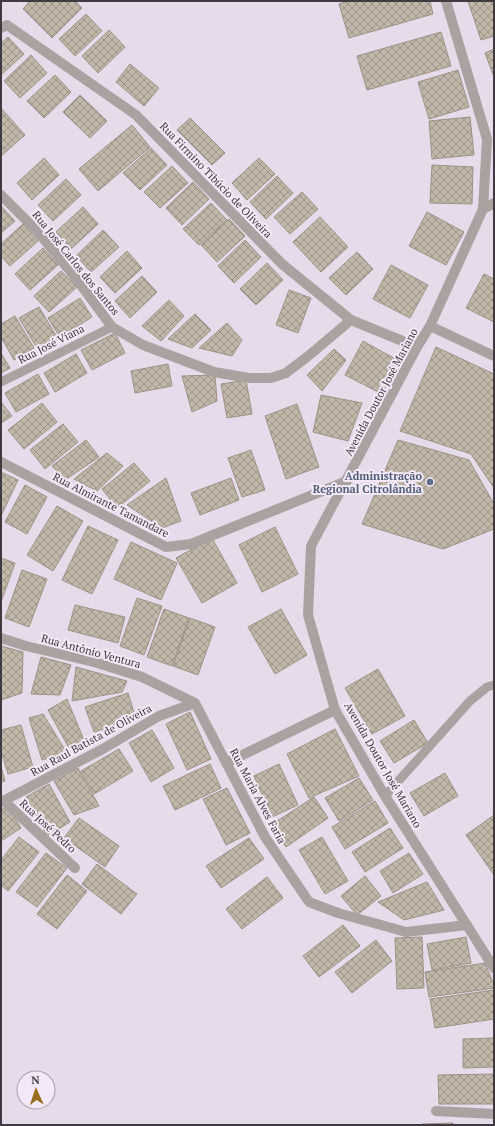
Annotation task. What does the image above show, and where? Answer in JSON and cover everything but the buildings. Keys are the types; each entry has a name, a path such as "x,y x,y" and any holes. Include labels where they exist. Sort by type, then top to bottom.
{"street":[{"name":"Avenida Doutor José Mariano","path":"446,1 487,139 483,209 430,326 417,347 347,481 311,546 308,615 335,710 385,796 494,968"},
{"name":"Rua Firmino Tibúcio de Oliveira","path":"1,28 7,25 136,115 282,264 351,320 417,347"},
{"name":"Rua José Carlos dos Santos","path":"1,195 37,231 112,327 143,345 214,372 250,378 271,378 286,373 351,320"},
{"path":"483,209 494,203"},
{"path":"430,326 494,356"},
{"name":"Rua Almirante Tamandare","path":"1,462 166,547 190,544 347,481"},
{"name":"Rua Antônio Ventura","path":"1,638 26,646 94,662 142,677 195,703"},
{"name":"Rua Maria Alves Faria","path":"195,703 265,837 309,902 338,913 406,932 467,925"},
{"name":"Rua Raul Batista de Oliveira","path":"3,802 101,750 159,716 195,703"},
{"path":"226,763 335,710"},
{"name":"Rua José Pedro","path":"3,802 74,868"},
{"path":"436,1111 494,1114"}],"lane":[{"name":"Rua José Viana","path":"1,382 112,327"},
{"path":"385,796 470,701 487,687 494,685"}],"place":[{"name":"Administração Regional Citrolândia","path":"430,482"}]}
